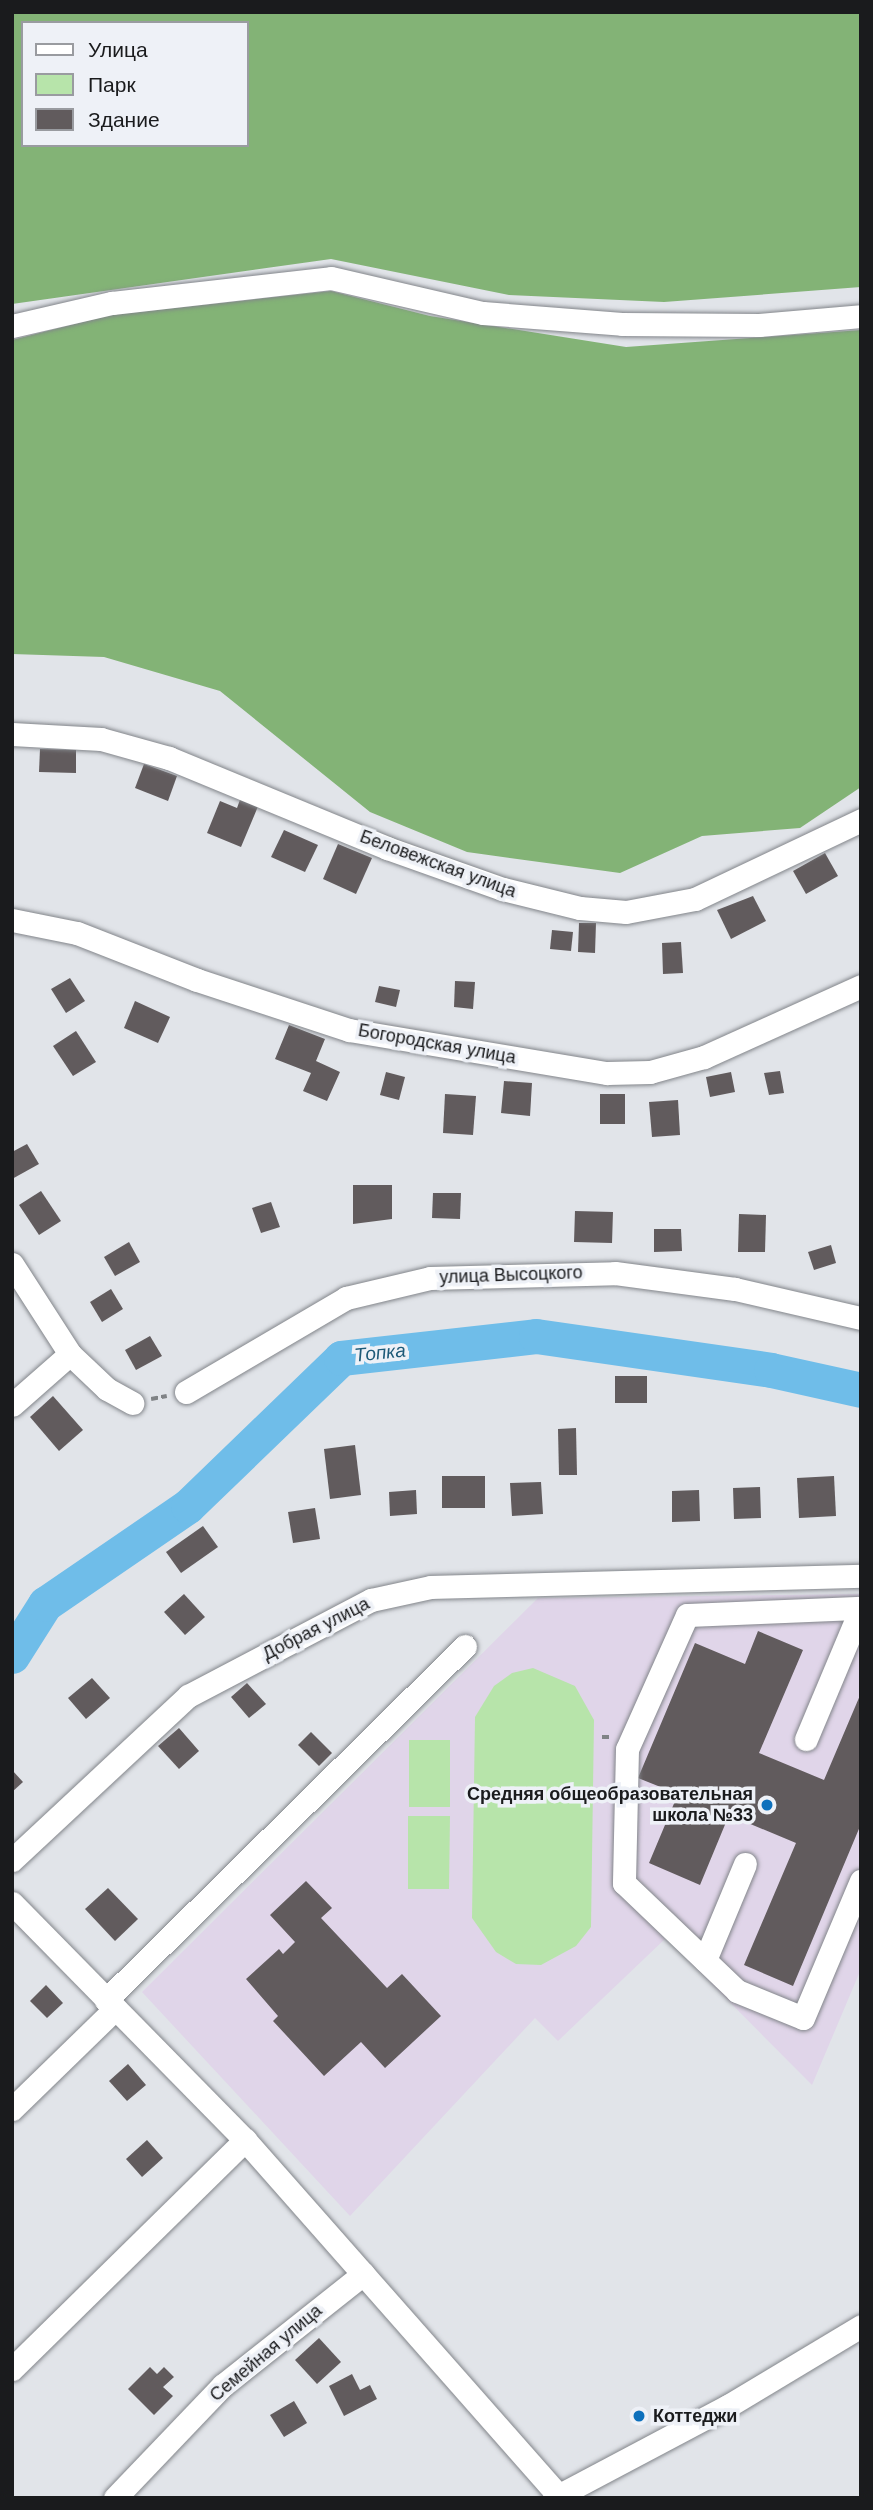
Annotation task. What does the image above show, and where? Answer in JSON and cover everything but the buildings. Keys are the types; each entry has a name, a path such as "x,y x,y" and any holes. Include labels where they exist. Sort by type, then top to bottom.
{"street":[{"path":"12,326 112,303 331,278 484,313 622,324 759,325 861,316"},
{"name":"Беловежская улица","path":"12,734 101,739 169,758 400,853 503,889 580,908 626,912 695,899 861,820"},
{"name":"Богородская улица","path":"12,920 78,933 197,980 349,1030 607,1073 650,1072 704,1057 861,986"},
{"path":"12,1264 70,1354 107,1389 132,1403"},
{"name":"улица Высоцкого","path":"186,1392 346,1297 430,1278 615,1273 735,1289 861,1318"},
{"path":"12,1405 70,1354"},
{"name":"Добрая улица","path":"12,1860 188,1696 371,1600 431,1587 861,1576"},
{"path":"806,1738 859,1608 687,1615 627,1749 624,1883 737,1991 803,2018 861,1881"},
{"path":"12,2109 465,1646"},
{"path":"705,1960 745,1864"},
{"path":"12,1903 245,2140 558,2497 729,2406 861,2326"},
{"path":"12,2369 245,2140"},
{"name":"Семейная улица","path":"116,2498 223,2385 363,2274"}],"path":[{"path":"132,1403 186,1392"}],"shaded area":[{"path":"861,1594 861,1969 812,2085 666,1938 558,2041 535,2018 350,2216 142,1992 538,1598"}],"green space":[{"path":"12,12 861,12 861,287 664,302 509,295 331,259 12,304"},
{"path":"331,291 430,316 626,347 861,330 861,787 800,828 702,836 620,873 467,852 370,812 220,691 104,657 12,654 12,340 110,315"},
{"path":"533,1668 575,1686 594,1720 591,1927 576,1946 541,1965 516,1964 496,1952 472,1918 475,1717 494,1686 512,1673"},
{"path":"409,1740 450,1740 450,1807 409,1807"},
{"path":"408,1816 450,1816 449,1889 408,1889"}],"waterway":[{"name":"Топка","path":"12,1656 45,1604 188,1506 341,1358 536,1336 771,1370 861,1390"}],"place":[{"name":"Средняя общеобразовательная школа №33","path":"767,1805"},
{"name":"Коттеджи","path":"639,2416"}]}
